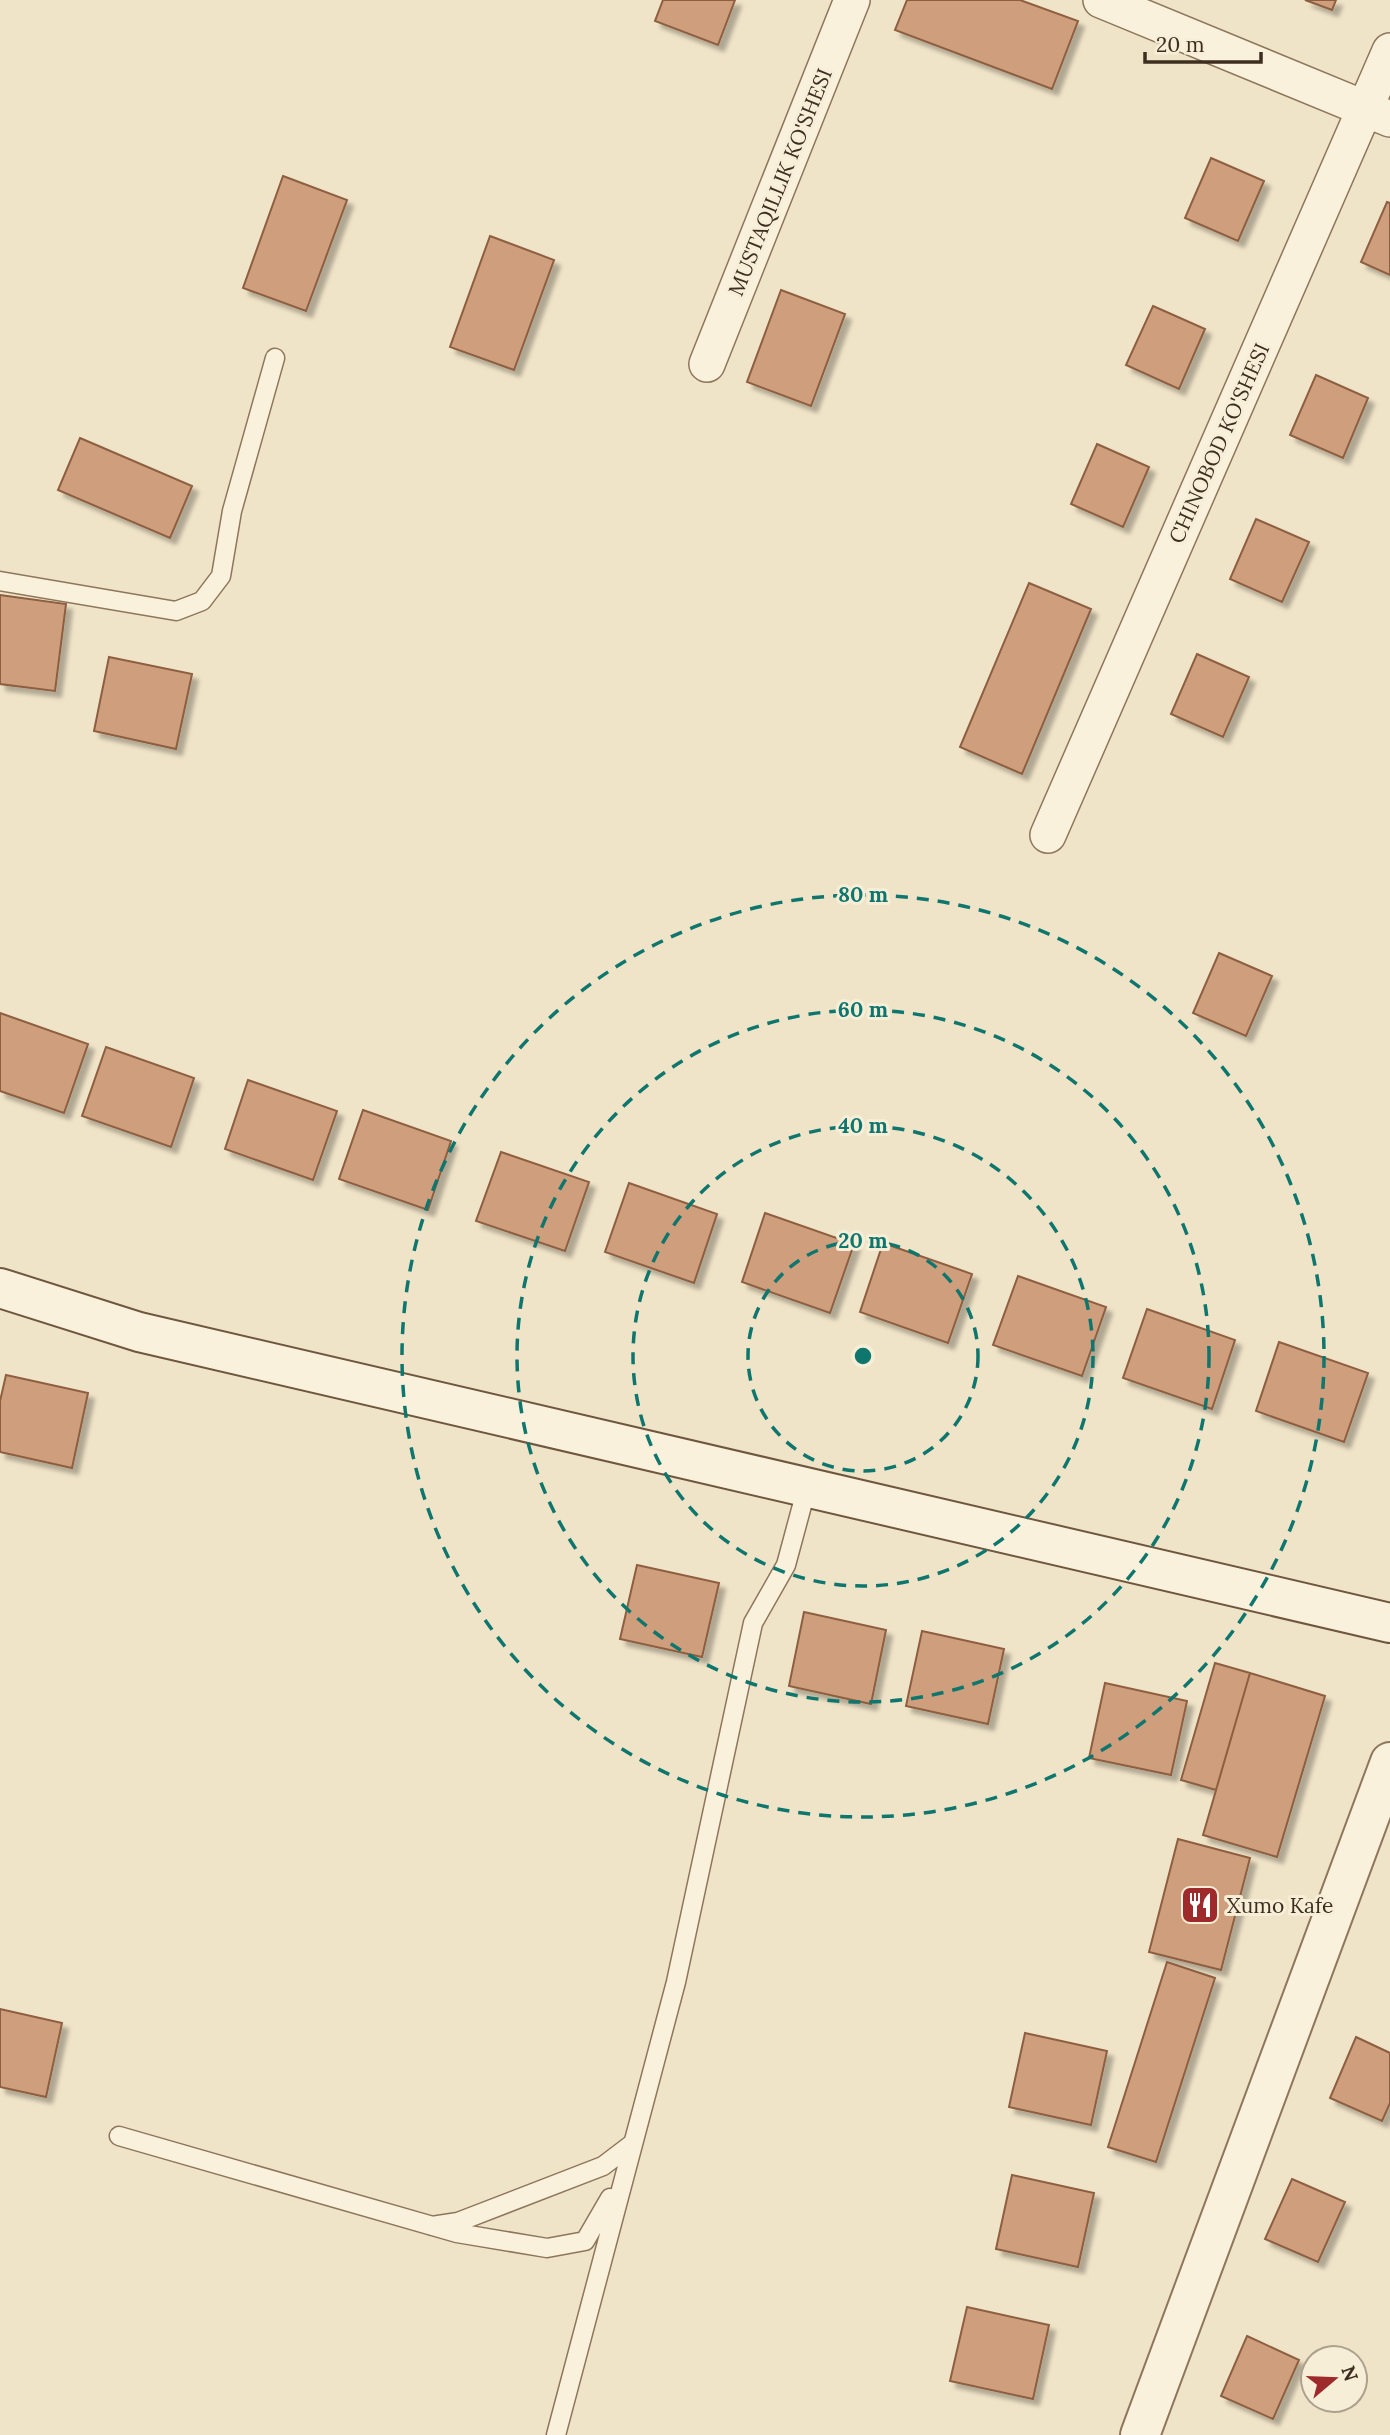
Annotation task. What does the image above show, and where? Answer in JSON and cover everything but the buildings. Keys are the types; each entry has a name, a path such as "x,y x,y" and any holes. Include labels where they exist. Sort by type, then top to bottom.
{"main road":[{"path":"0,1288 139,1332 1390,1623"},
{"path":"1140,2435 1390,1762"}],"street":[{"name":"MUSTAQILLIK KO'SHESI","path":"707,364 852,0"},
{"path":"1101,0 1378,115"},
{"name":"CHINOBOD KO'SHESI","path":"1048,835 1378,115 1390,51"}],"lane":[{"path":"0,580 176,611 202,601 221,576 232,512 275,358"},
{"path":"556,2435 676,1982 753,1623 786,1565 807,1487"},
{"path":"119,2136 457,2233 547,2248 585,2241 612,2196 632,2144"},
{"path":"432,2226 458,2222 603,2166 632,2144"}],"place":[{"name":"Xumo Kafe","path":"1200,1905"}]}
